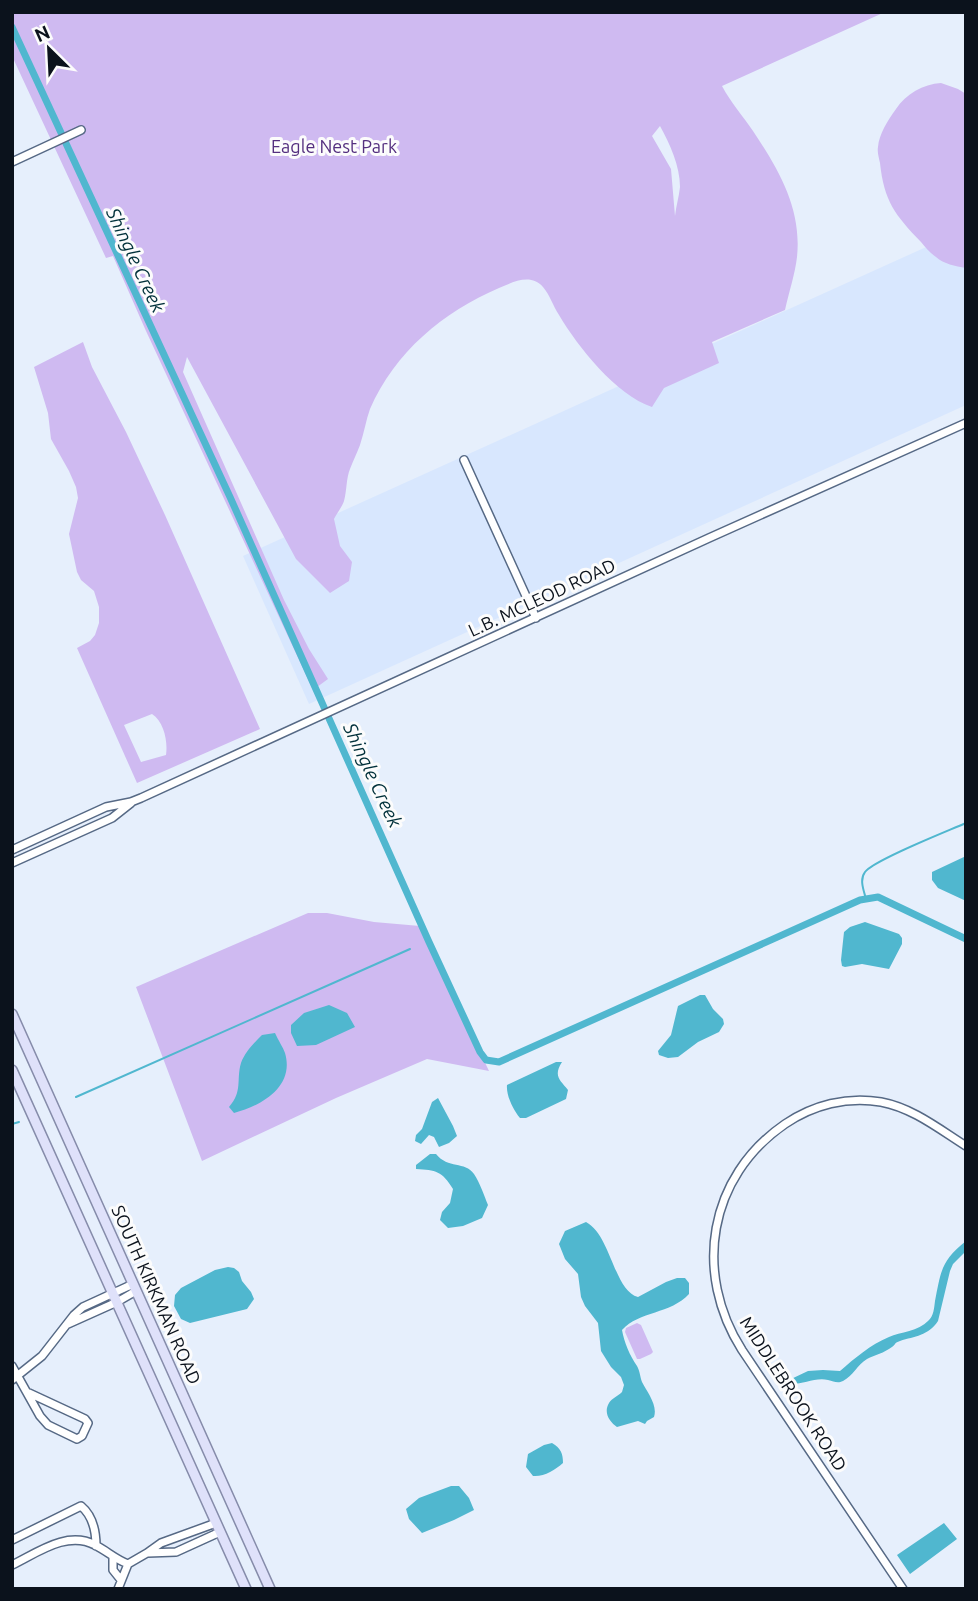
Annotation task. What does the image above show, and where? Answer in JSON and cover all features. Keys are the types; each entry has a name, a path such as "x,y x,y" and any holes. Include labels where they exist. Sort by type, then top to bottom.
{"main road":[{"name":"SOUTH KIRKMAN ROAD","path":"12,1014 270,1589"},
{"path":"12,1070 246,1589"}],"street":[{"path":"12,162 81,130"},
{"name":"L.B. MCLEOD ROAD","path":"12,850 106,807 131,802 966,423"},
{"path":"464,460 536,618"},
{"name":"L.B. MCLEOD ROAD","path":"12,863 111,818 131,802"},
{"name":"MIDDLEBROOK ROAD","path":"903,1589 734,1335 723,1313 717,1292 714,1269 715,1237 725,1196 746,1161 762,1142 778,1129 797,1116 816,1108 857,1100 888,1104 916,1114 966,1146"},
{"path":"15,1378 42,1356 83,1307 112,1293 135,1287"},
{"path":"67,1324 117,1302 135,1287"},
{"path":"12,1366 15,1378 29,1394 40,1416 48,1425 77,1439 82,1436 88,1423 85,1419 29,1394"},
{"path":"12,1539 81,1506 86,1509 95,1529 96,1546"},
{"path":"118,1589 128,1564 161,1543 216,1523"},
{"path":"147,1553 176,1552 220,1532"},
{"path":"12,1565 56,1543 72,1540 85,1541 128,1564"},
{"path":"113,1558 113,1570 121,1580"}],"shaded area":[{"path":"966,229 966,405 309,704 243,556"}],"green space":[{"name":"Eagle Nest Park","path":"12,12 885,12 722,86 772,160 792,206 798,239 797,257 785,310 712,342 719,363 664,388 652,407 625,392 599,368 576,341 545,290 533,280 516,281 459,309 423,336 407,352 380,388 370,409 349,473 344,501 334,519 340,546 352,562 349,581 330,593 296,559 187,357 183,372 284,600 328,679 313,690 113,256 106,258 12,56","holes":["660,126 674,155 680,179 675,216 671,169 652,136"]},
{"path":"941,83 966,94 966,268 939,259 898,215 884,188 878,153 882,132 900,104 921,88"},
{"path":"83,342 92,367 165,515 260,729 137,783 77,648 95,635 99,623 99,607 94,591 81,580 77,572 69,534 78,498 76,487 51,439 48,413 34,367","holes":["152,714 164,732 166,755 141,762 124,725"]},
{"path":"308,913 327,913 374,922 420,926 489,1071 427,1059 202,1161 136,987"},
{"path":"637,1323 641,1325 653,1352 640,1359 637,1359 625,1332 626,1328"}],"water":[{"path":"966,856 966,901 938,888 932,880 932,872"},
{"path":"865,922 899,934 902,938 902,944 889,969 862,964 842,966 844,932"},
{"path":"705,995 723,1019 724,1024 719,1032 698,1042 678,1057 659,1055 658,1051 671,1035 678,1006"},
{"path":"329,1005 347,1013 355,1027 316,1045 297,1046 291,1033 291,1025 304,1013"},
{"path":"275,1033 285,1053 285,1076 265,1100 234,1113 229,1107 238,1091 243,1059 262,1035"},
{"path":"556,1062 562,1062 558,1074 568,1090 566,1099 526,1118 520,1118 510,1102 507,1085"},
{"path":"438,1098 457,1136 439,1147 434,1137 429,1135 421,1144 415,1141 416,1135 422,1129 432,1102"},
{"path":"430,1154 436,1154 446,1162 466,1168 474,1174 488,1205 482,1218 463,1226 448,1228 440,1220 442,1212 450,1203 453,1189 438,1173 416,1169 416,1165"},
{"path":"586,1222 601,1238 623,1285 630,1293 638,1297 677,1278 685,1278 689,1283 689,1294 682,1301 637,1319 622,1330 655,1408 654,1417 645,1424 638,1421 617,1427 607,1414 609,1403 622,1392 624,1385 601,1351 598,1323 585,1306 578,1274 565,1259 559,1244 565,1231"},
{"path":"966,1241 966,1251 950,1271 938,1321 930,1330 897,1342 886,1351 867,1359 841,1382 818,1380 790,1384 789,1380 808,1371 840,1371 875,1344 924,1324 933,1314 943,1267"},
{"path":"228,1267 239,1272 251,1292 254,1299 247,1309 190,1323 181,1319 174,1306 175,1295 181,1288 215,1270"},
{"path":"552,1443 561,1451 563,1463 549,1472 533,1476 526,1467 528,1454"},
{"path":"451,1486 459,1486 469,1498 474,1510 422,1533 409,1519 406,1509 419,1498"},
{"path":"944,1523 957,1539 910,1574 897,1555"}],"waterway":[{"name":"Shingle Creek","path":"12,27 230,497 429,942 486,1060 499,1062 860,900 878,897 966,939"},
{"path":"866,899 862,878 871,867 896,853 966,823"},
{"path":"76,1097 410,949"},
{"path":"12,1124 19,1122"}]}
